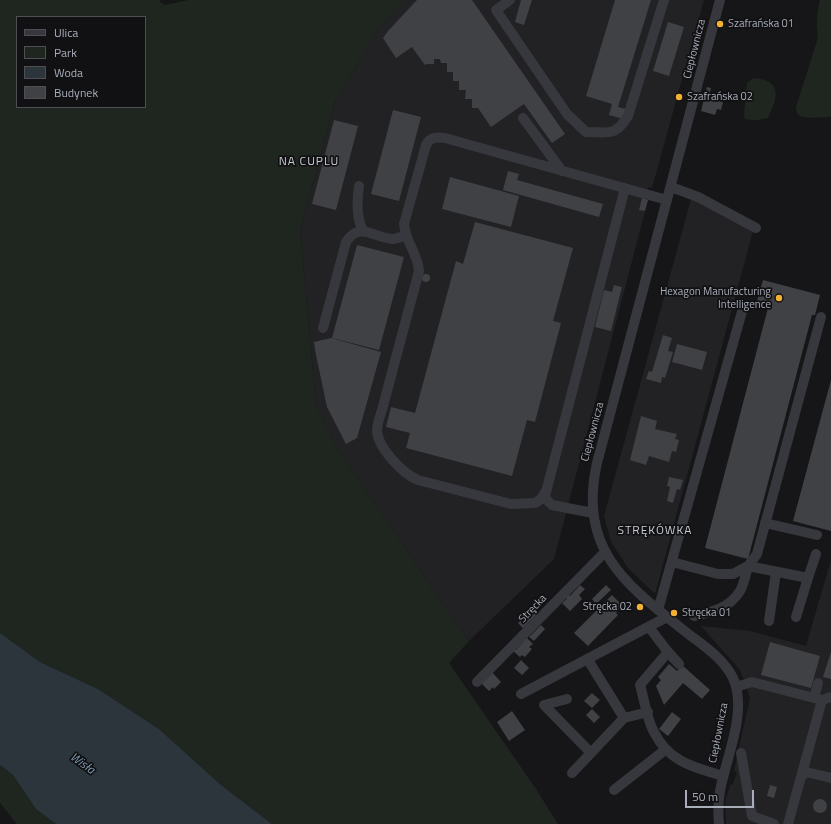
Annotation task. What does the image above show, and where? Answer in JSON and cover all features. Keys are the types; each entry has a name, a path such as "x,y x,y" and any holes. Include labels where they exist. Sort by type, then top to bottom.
{"street":[{"path":"510,0 496,10 567,114 586,132 616,131 622,126 628,116 664,0"},
{"name":"Ciepłownicza","path":"716,1 671,187 597,463 593,480 592,495 593,513 605,552 622,577 632,588 721,661 728,670 736,687 738,702 737,719 718,802 719,824"},
{"path":"524,118 562,171"},
{"path":"593,513 554,506 507,504 418,480 410,476 398,466 380,440 377,429 418,271 416,257 404,229 405,218 426,145 433,138 445,138 667,200"},
{"path":"359,186 357,200 361,225 364,231"},
{"path":"671,187 698,197 756,228"},
{"path":"554,506 549,504 546,499 546,491 625,188"},
{"path":"323,328 346,242 354,233 364,231 392,239 406,235"},
{"path":"658,610 744,308"},
{"path":"694,616 715,612 730,603 740,591 748,566 757,554 821,317"},
{"path":"529,504 535,503 541,499 546,491"},
{"path":"765,523 817,535"},
{"name":"Stręcka","path":"477,682 605,552"},
{"path":"796,617 816,554"},
{"path":"672,562 718,574 733,574 748,566 808,578"},
{"path":"769,621 776,572"},
{"path":"521,694 667,617"},
{"path":"649,627 678,664"},
{"path":"668,652 640,684 653,731 665,750 680,761 723,776"},
{"path":"588,660 624,718"},
{"path":"736,687 752,682 822,698"},
{"path":"788,824 822,698 818,683"},
{"path":"567,699 544,706 591,753"},
{"path":"572,773 624,718 648,712"},
{"path":"614,790 665,750"},
{"path":"741,753 752,816 774,824"},
{"path":"801,777 806,772 831,778"}],"shaded area":[{"path":"405,0 704,0 652,188 648,187 648,200 554,559 469,641 338,450 316,405 300,231 335,101 379,28"},
{"path":"691,199 753,231 655,594 628,568 611,542 604,516"},
{"path":"831,560 831,824 726,824 725,802 730,785 733,784 737,773 734,770 750,698 747,689 753,686 743,678 740,670 701,626 750,631 806,646"}],"green space":[{"path":"0,0 160,0 161,3 165,5 188,0 405,0 379,28 335,101 300,231 316,405 338,450 469,641 449,663 536,789 558,824 272,824 221,785 159,729 98,689 40,662 0,633"},
{"path":"820,0 831,0 831,117 802,117 797,112 796,107 817,41 817,16"},
{"path":"753,78 763,79 769,82 774,86 776,91 776,97 768,118 756,120 745,119 744,115 747,83"},
{"path":"0,765 13,775 36,809 56,824 17,824 0,803"}],"water":[{"name":"Wisła","path":"0,633 40,662 98,689 159,729 221,785 272,824 56,824 36,809 13,775 0,765"}],"building":[{"path":"417,0 472,0 565,134 552,143 524,104 491,127 478,108 472,108 472,99 465,99 466,90 459,90 459,81 453,81 453,72 447,72 447,63 441,63 440,59 434,59 434,64 425,65 412,47 396,58 383,38"},
{"path":"521,0 532,0 524,25 515,22"},
{"path":"615,0 651,0 618,107 626,109 623,119 609,115 612,104 586,96"},
{"path":"668,22 684,27 669,76 653,71"},
{"path":"707,87 711,88 709,96 723,102 721,110 717,109 715,115 701,111"},
{"path":"393,110 421,117 399,201 371,194"},
{"path":"334,120 358,126 336,210 312,204"},
{"path":"508,171 519,174 517,180 603,204 599,217 503,190"},
{"path":"450,177 519,196 511,227 442,209"},
{"path":"642,198 648,200 645,211 639,210"},
{"path":"475,222 573,248 553,321 561,323 535,422 527,420 512,476 406,448 410,433 386,427 391,407 415,413 456,261 463,264"},
{"path":"357,245 404,257 379,350 332,338"},
{"path":"426,274 429,275 429,281 426,282 423,281 422,278 423,275"},
{"path":"763,280 820,295 815,315 812,315 748,559 705,548 769,304 757,301"},
{"path":"614,285 622,287 611,331 595,327 604,290 612,292"},
{"path":"663,335 672,338 668,351 673,352 665,378 662,377 661,383 646,379 649,371 652,372"},
{"path":"331,338 381,352 357,438 346,444 327,407 314,342"},
{"path":"677,344 707,352 702,370 672,362"},
{"path":"831,380 831,531 793,521"},
{"path":"641,416 657,421 655,429 677,434 675,439 679,440 676,452 672,451 669,462 649,456 646,465 630,460"},
{"path":"669,477 683,480 680,490 677,489 673,503 667,501 670,487 667,486"},
{"path":"580,585 585,589 579,595 582,599 570,611 562,603 567,599 565,597 568,594 570,596"},
{"path":"606,585 611,590 596,604 592,599"},
{"path":"612,595 623,606 616,613 618,615 588,646 574,633"},
{"path":"532,609 537,614 523,628 518,623"},
{"path":"541,625 545,629 534,641 529,637"},
{"path":"525,636 533,644 529,647 532,649 525,657 522,655 520,657 513,651 515,648 516,650 524,641"},
{"path":"770,642 820,656 811,688 761,675"},
{"path":"831,652 831,679 823,677"},
{"path":"521,660 529,668 522,675 514,668"},
{"path":"669,664 677,671 682,665 710,690 702,699 683,683 664,705 656,686 661,680 658,677"},
{"path":"491,671 501,682 494,689 493,687 489,691 482,684"},
{"path":"592,693 600,700 592,708 584,701"},
{"path":"592,709 600,717 594,723 586,715"},
{"path":"512,711 525,730 509,741 497,722"},
{"path":"672,712 681,719 668,736 659,729"},
{"path":"770,785 777,787 774,798 767,796"},
{"path":"817,799 823,799 827,803 827,809 823,813 817,813 813,809 813,803"}],"place":[{"name":"Szafrańska 01","path":"720,24"},
{"name":"Szafrańska 02","path":"679,97"},
{"name":"Hexagon Manufacturing Intelligence","path":"779,298"},
{"name":"Stręcka 02","path":"640,607"},
{"name":"Stręcka 01","path":"674,613"}],"district":[{"name":"NA CUPLU","path":"309,162"},
{"name":"STRĘKÓWKA","path":"655,531"}]}
